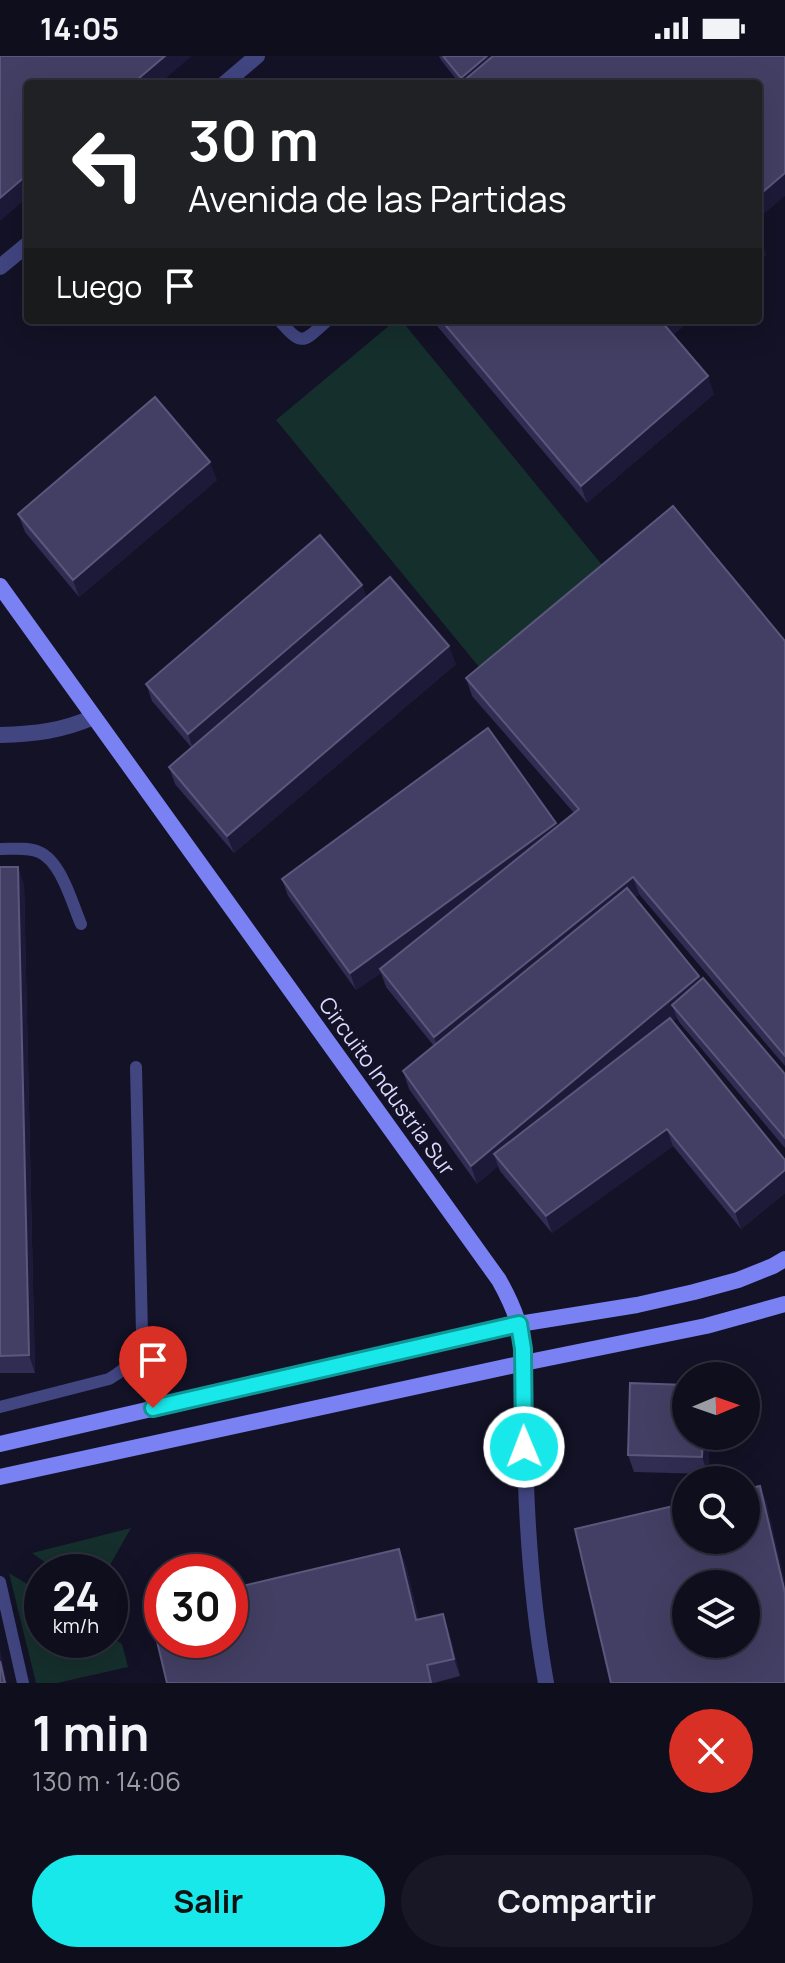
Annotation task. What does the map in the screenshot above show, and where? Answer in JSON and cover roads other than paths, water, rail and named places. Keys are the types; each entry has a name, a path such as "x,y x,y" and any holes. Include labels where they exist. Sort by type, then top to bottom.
{"main road":[{"name":"Circuito Industria Sur","path":"0,586 499,1280 519,1324 524,1363"},
{"path":"0,1444 519,1324 637,1305 694,1292 738,1280 785,1259"},
{"path":"0,1477 706,1326 785,1304"}],"street":[{"path":"229,80 257,56"},
{"path":"0,267 24,247"},
{"path":"0,735 49,732 94,717"},
{"name":"Circuito Industria Sur","path":"524,1363 524,1454 533,1592 546,1683"}],"lane":[{"path":"282,324 293,337 306,339 323,324"},
{"path":"0,849 40,852 55,865 81,924"},
{"path":"0,1407 109,1379 124,1370 138,1353 142,1334 136,1067"},
{"path":"0,1582 23,1683"}]}
